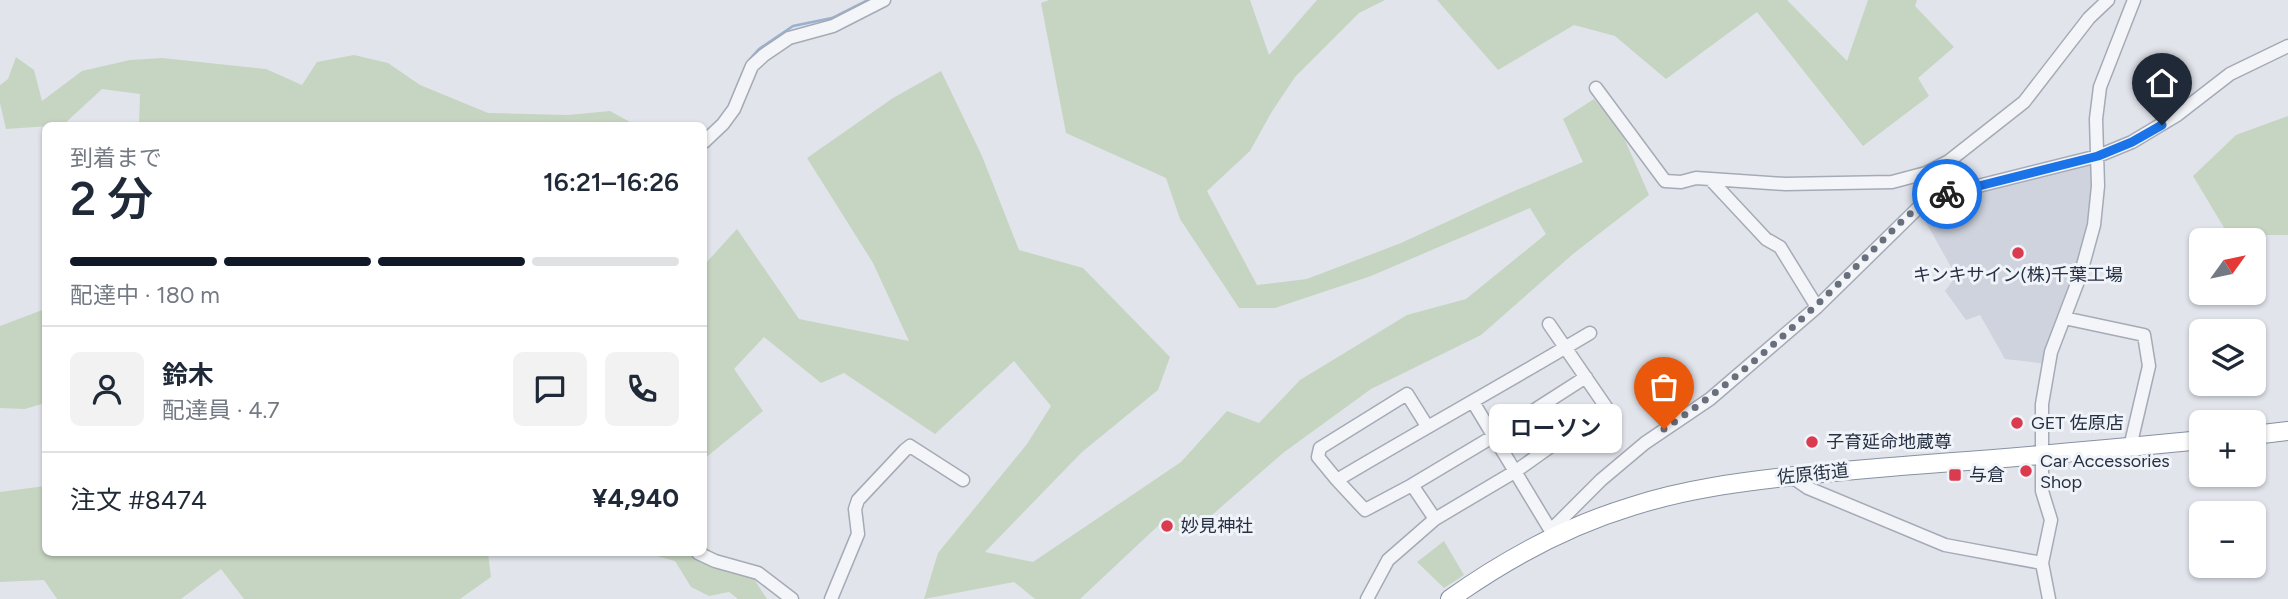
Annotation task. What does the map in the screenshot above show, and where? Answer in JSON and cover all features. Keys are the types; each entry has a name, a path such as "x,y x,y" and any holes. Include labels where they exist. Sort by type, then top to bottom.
{"highway":[{"path":"2266,434 2288,431"},
{"name":"佐原街道","path":"1450,599 1492,569 1553,533 1688,491 1742,481 1867,468 2043,456 2189,441"}],"street":[{"path":"707,139 734,109 752,66 764,55 789,38 825,29 884,0"},
{"path":"1596,88 1665,181 1681,182 1696,178 1785,184 1892,182 1926,173 1949,161 2024,102 2089,18 2108,0"},
{"path":"2049,599 2042,563 2050,520 2042,491 2042,404 2051,352 2080,276 2094,225 2098,186 2096,119 2100,87 2133,0"},
{"path":"1473,401 1553,533 1617,466 1664,429 1710,399 1817,307 1918,208 1954,192 2098,156 2146,135 2230,74 2288,46"},
{"path":"1710,179 1766,239 1780,247 1817,307"},
{"path":"2064,318 2144,334 2149,366 2130,447"},
{"path":"1367,599 1388,560 1435,519 1516,471 1606,407 1549,324"},
{"path":"1337,480 1590,333"},
{"path":"1427,426 1407,394 1320,448 1318,457 1365,510 1494,436 1586,377"},
{"path":"831,599 858,534 855,509 858,500 905,450 910,446 963,480"},
{"path":"1792,477 1808,488 1945,545 2042,563"},
{"path":"1412,485 1435,519"},
{"path":"704,556 758,573 792,599"}],"shaded area":[{"path":"2098,156 2097,199 2048,364 2005,359 1980,315 1966,320 1945,291 1956,276 1918,208"}],"green space":[{"path":"1049,0 1250,0 1269,55 1317,0 1385,0 1359,13 1295,77 1250,151 1207,191 1257,285 1307,279 1401,243 1583,162 1563,119 1594,99 1621,131 1649,195 1573,254 1481,335 1371,389 1283,453 1188,536 1161,523 1080,599 1035,599 1014,582 924,599 938,553 1027,444 1051,406 1014,361 935,434 844,373 821,383 764,337 734,369 763,411 707,457 707,262 737,229 799,319 909,341 873,263 807,158 893,98 941,71 982,156 1019,250 1083,268 1170,357 1158,390 1082,452 985,552 1033,562 1181,462 1227,411 1259,423 1300,380 1407,315 1466,299 1546,234 1530,208 1371,276 1275,308 1239,308 1180,219 1166,178 1066,133 1041,3"},
{"path":"1437,0 1787,0 1847,61 1868,0 1917,0 1915,6 1954,47 1918,78 1929,96 1863,146 1757,12 1666,79 1615,36 1574,25 1498,70"},
{"path":"354,55 388,63 420,85 488,113 568,115 610,111 630,122 139,122 140,94 102,89 66,122 42,122 42,126 6,129 0,103 0,85 8,79 16,57 34,70 42,101 82,71 130,60 162,58 266,69 302,85 317,62"},
{"path":"2288,116 2288,235 2266,235 2266,228 2224,228 2193,176 2236,135"},
{"path":"42,310 42,404 25,409 0,408 0,326"},
{"path":"42,486 42,556 488,556 491,577 460,599 244,599 221,569 181,599 57,599 44,580 0,582 0,492"},
{"path":"1444,541 1464,575 1444,588 1417,562"},
{"path":"707,548 754,579 767,599 738,599 729,592 709,596 691,587 675,561 657,556 707,556"}],"waterway":[{"path":"749,60 759,49 793,26 832,18 868,0"}],"way so far":[{"path":"1664,429 1710,399 1817,307 1906,217 1947,194"}],"place":[{"name":"キンキサイン(株)千葉工場","path":"2018,253"},
{"name":"GET 佐原店","path":"2017,423"},
{"name":"ローソン","path":"1664,429"},
{"name":"子育延命地蔵尊","path":"1812,442"},
{"name":"Car Accessories Shop","path":"2026,471"},
{"name":"与倉","path":"1955,475"},
{"name":"妙見神社","path":"1167,526"}],"route":[{"path":"1947,194 2098,156 2132,142 2162,125"}]}
